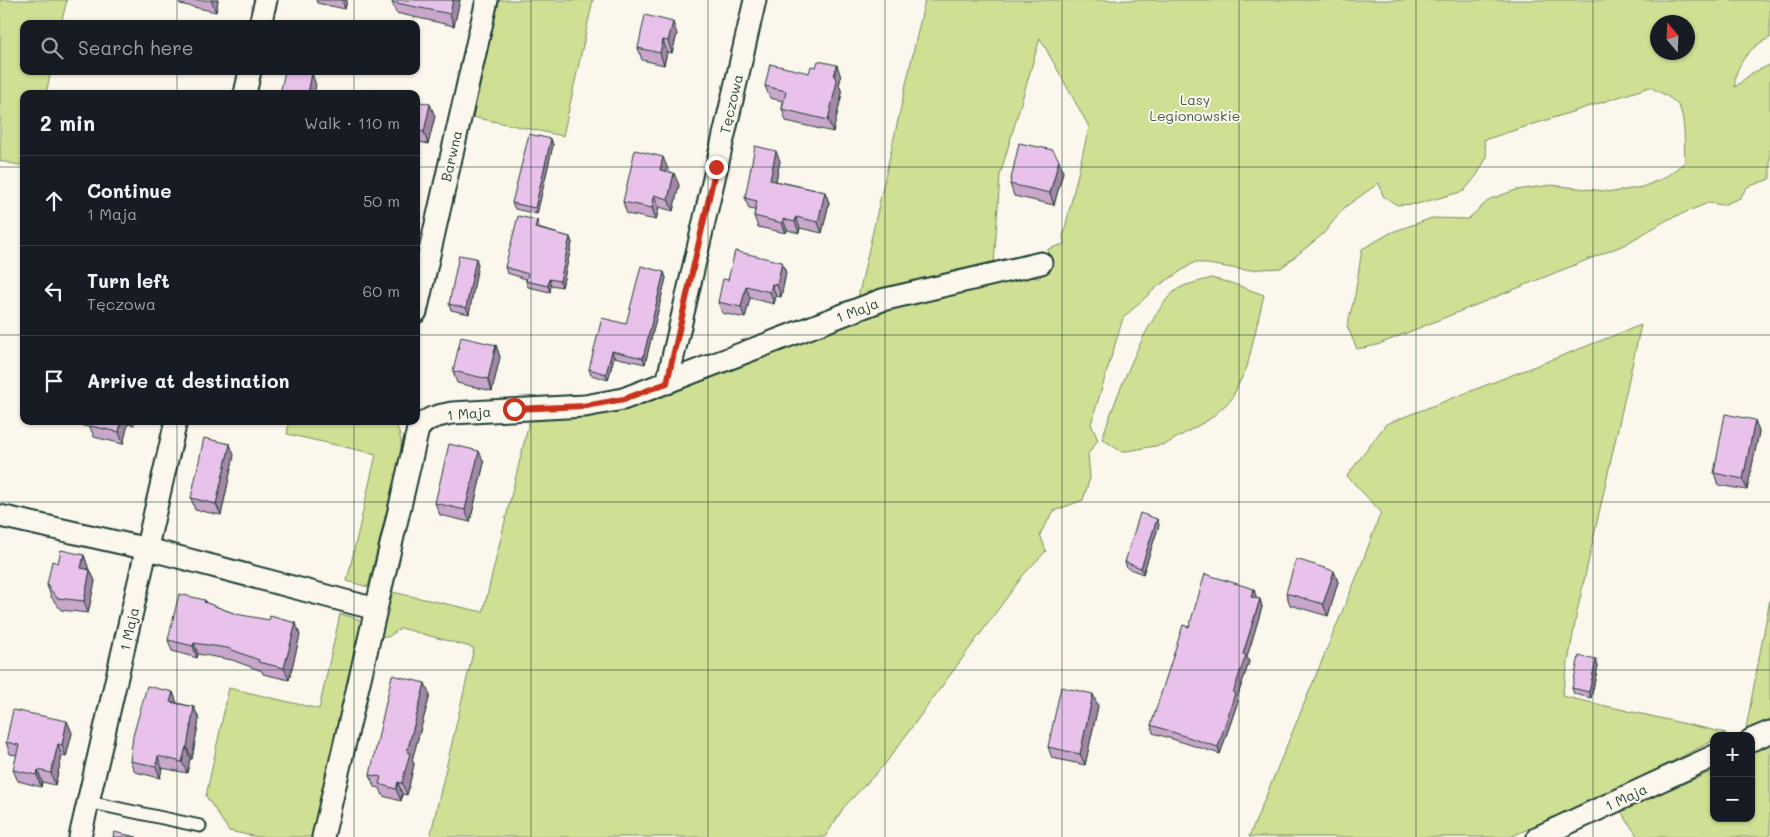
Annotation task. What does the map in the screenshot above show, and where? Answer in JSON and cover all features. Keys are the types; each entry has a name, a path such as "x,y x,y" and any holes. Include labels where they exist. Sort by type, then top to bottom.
{"street":[{"path":"261,20 266,0"},
{"name":"Barwna","path":"420,294 487,0"},
{"name":"Tęczowa","path":"667,383 755,0"},
{"path":"246,90 249,75"},
{"name":"1 Maja","path":"420,419 452,413 585,406 624,399 882,300 1041,263"},
{"name":"1 Maja","path":"80,837 175,425"},
{"name":"1 Maja","path":"323,837 419,425"},
{"path":"0,516 148,549 376,609"},
{"path":"1755,738 1770,732"},
{"name":"1 Maja","path":"1538,837 1710,758"}],"lane":[{"path":"88,802 200,826"}],"green space":[{"path":"0,0 67,0 62,20 20,20 20,75 50,75 47,90 20,90 20,165 0,161"},
{"path":"499,0 593,0 563,136 473,117"},
{"name":"Lasy Legionowskie","path":"925,0 1770,0 1770,38 1750,51 1740,65 1735,79 1735,87 1752,73 1770,65 1770,179 1747,187 1740,198 1723,205 1708,203 1667,220 1624,245 1377,345 1357,349 1347,326 1355,295 1362,249 1392,232 1432,218 1468,219 1490,199 1516,190 1551,185 1613,192 1642,187 1664,178 1685,162 1683,123 1680,109 1671,99 1650,87 1484,140 1487,157 1477,175 1464,191 1417,204 1397,205 1383,196 1379,183 1345,207 1323,234 1281,268 1245,270 1195,262 1158,286 1123,318 1091,424 1098,440 1088,454 1090,478 1083,500 1054,511 1040,534 1046,551 1024,574 885,764 844,807 825,837 430,837 474,648 401,628 388,637 379,636 388,591 483,612 531,414 604,413 883,304 1006,275 1039,278 1050,264 1048,249 1064,244 1063,237 1089,127 1040,38 1000,175 994,265 857,302"},
{"path":"1211,278 1264,295 1247,367 1231,400 1210,419 1166,444 1122,452 1102,439 1114,404 1143,338 1154,318 1175,291 1187,285"},
{"path":"1641,325 1577,612 1562,696 1722,732 1710,732 1710,742 1623,787 1510,837 1249,837 1359,571 1381,512 1347,476 1386,424"},
{"path":"288,425 396,425 400,436 401,452 368,587 347,581 376,454 287,434"},
{"path":"1770,599 1770,721 1745,732"},
{"path":"340,614 362,622 364,630 340,715 316,837 258,837 229,831 206,796 229,688 319,709"},
{"path":"1770,745 1770,837 1638,837 1620,810 1710,773 1710,822 1755,822 1755,751"}],"building":[{"path":"392,0 453,0 450,14 392,2"},
{"path":"645,15 673,22 668,41 663,40 660,53 638,48"},
{"path":"818,61 837,65 834,76 837,81 828,120 782,109 786,91 765,86 770,64 809,73 811,66 816,67"},
{"path":"284,75 312,75 309,90 281,90"},
{"path":"420,102 430,104 424,132 420,131"},
{"path":"529,134 551,139 535,208 512,203"},
{"path":"1019,143 1053,150 1059,160 1050,193 1010,184"},
{"path":"755,146 776,151 770,180 825,192 818,222 796,217 795,222 783,219 782,223 754,216 757,201 745,198"},
{"path":"635,150 663,157 660,170 674,173 668,199 654,195 652,208 623,202"},
{"path":"518,216 537,220 535,228 570,237 560,281 549,279 548,286 526,281 528,274 505,267"},
{"path":"735,251 782,262 777,285 772,284 770,292 746,286 741,307 718,302 723,279 728,280"},
{"path":"459,255 476,258 466,308 449,304"},
{"path":"641,266 664,272 643,358 612,351 606,374 589,369 602,318 626,324"},
{"path":"461,337 496,345 488,379 453,371"},
{"path":"1725,414 1755,420 1743,479 1714,473"},
{"path":"90,425 120,425 119,432"},
{"path":"204,438 230,444 216,504 191,498"},
{"path":"449,444 479,451 465,510 435,503"},
{"path":"1140,513 1157,519 1141,568 1125,562"},
{"path":"61,550 84,555 81,568 90,570 84,601 57,598 47,585 52,561 58,563"},
{"path":"1296,559 1334,571 1323,604 1286,593"},
{"path":"1205,574 1254,589 1251,597 1260,599 1243,654 1246,655 1218,747 1151,725 1183,625 1189,627"},
{"path":"179,594 205,600 204,602 236,614 269,620 270,616 296,623 284,668 258,662 259,660 227,648 194,643 193,646 168,640"},
{"path":"1579,656 1596,660 1589,692 1572,688"},
{"path":"392,675 425,683 407,752 410,753 402,783 398,782 396,789 379,784 381,777 370,775"},
{"path":"147,686 173,692 170,702 194,707 187,747 182,762 158,756 156,766 130,761 133,736"},
{"path":"1061,687 1093,694 1080,754 1048,747"},
{"path":"13,710 67,721 62,745 58,744 51,773 38,770 37,775 13,770 19,745 6,742"},
{"path":"114,832 137,837 113,837"}],"route":[{"path":"514,409 585,406 624,399 667,383 716,167"}]}
